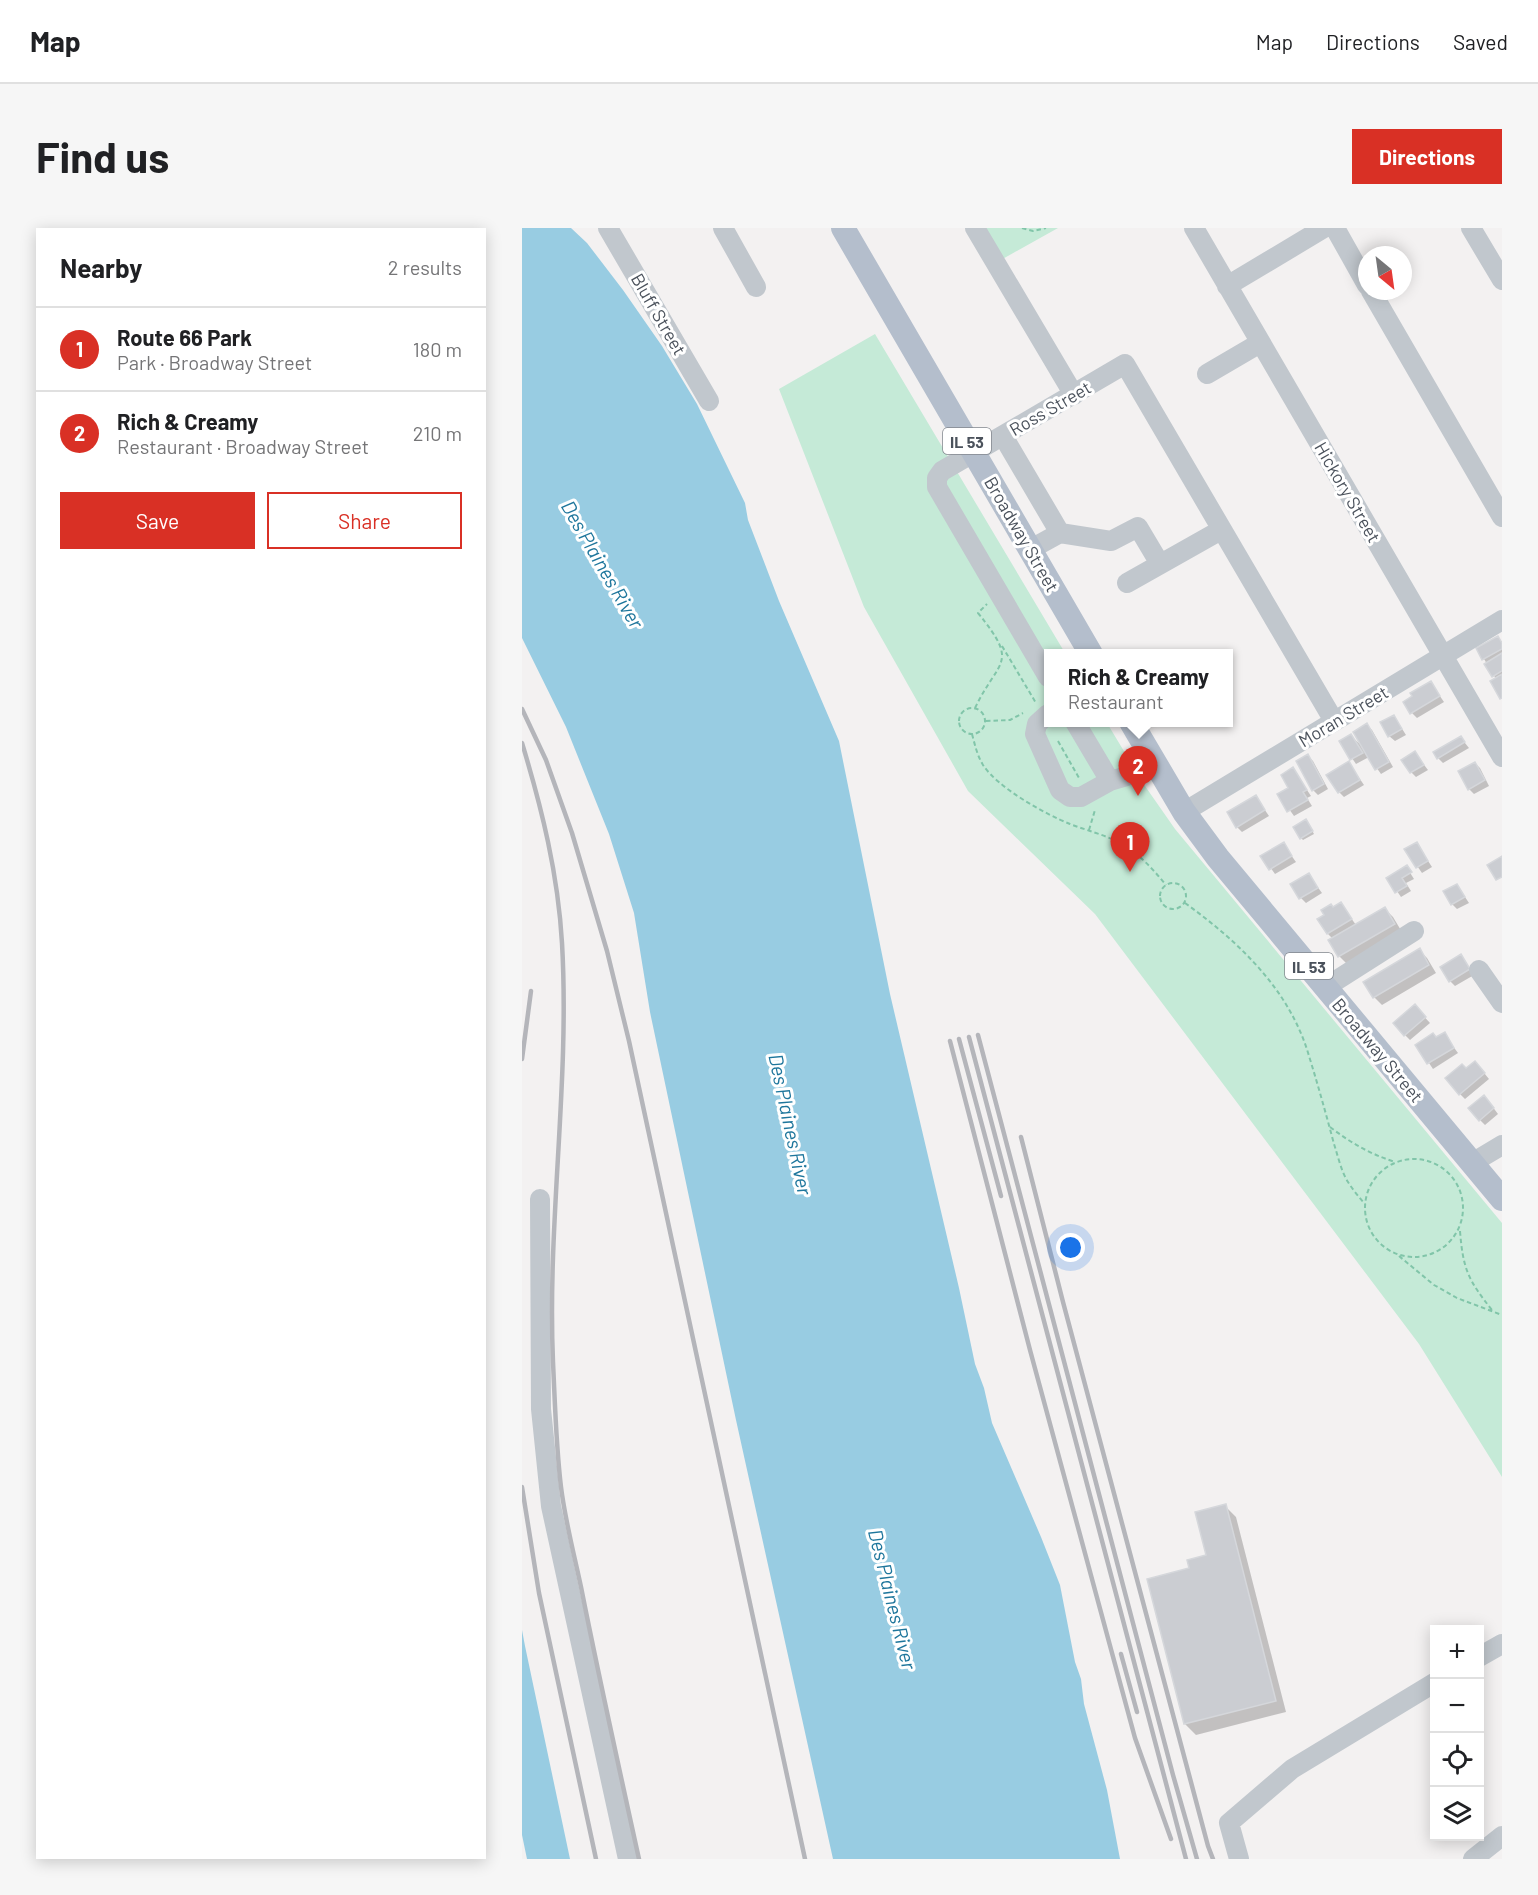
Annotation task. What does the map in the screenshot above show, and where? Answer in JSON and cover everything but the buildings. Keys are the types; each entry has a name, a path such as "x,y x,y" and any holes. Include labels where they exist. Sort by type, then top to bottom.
{"main road":[{"name":"Broadway Street","path":"843,228 1088,649"},
{"name":"Broadway Street","path":"1133,727 1184,812 1218,858 1502,1199"}],"street":[{"name":"Bluff Street","path":"609,228 709,401"},
{"path":"723,228 756,287"},
{"path":"975,228 1074,394"},
{"name":"Hickory Street","path":"1194,228 1502,757"},
{"path":"1227,286 1324,228"},
{"path":"1335,228 1358,269"},
{"path":"1471,228 1502,280"},
{"path":"1376,300 1502,518"},
{"path":"1207,374 1260,343"},
{"name":"Ross Street","path":"1044,669 937,487 937,478 942,471 1125,364 1221,530"},
{"path":"1003,436 1060,533"},
{"path":"1030,549 1060,533 1111,541 1138,526 1160,564"},
{"path":"1127,583 1221,530 1334,721"},
{"name":"Moran Street","path":"1184,812 1502,620"},
{"path":"1042,705 1035,734 1060,790 1070,797 1081,797 1110,781 1127,776 1154,760"},
{"path":"1077,727 1110,781"},
{"path":"1326,987 1414,931"},
{"path":"1479,969 1502,1003"},
{"path":"1472,1163 1502,1145"},
{"path":"540,1199 541,1409 551,1506 628,1859"},
{"path":"1484,1654 1502,1644"},
{"path":"1239,1859 1228,1823 1292,1769 1430,1685"},
{"path":"1473,1859 1502,1836"}],"path":[{"path":"1022,228 1033,231 1046,228"},
{"path":"975,708 1003,658 1002,646 978,613 1000,596"},
{"path":"970,707 983,712 986,721 981,731 972,734 964,732 958,724 962,712 970,707"},
{"path":"986,721 1010,720 1028,709"},
{"path":"972,734 983,766 995,779 1069,824 1124,845 1140,856 1166,885"},
{"path":"1174,883 1182,886 1186,894 1185,903 1174,910 1166,908 1160,897 1166,885 1174,883"},
{"path":"1185,903 1235,942 1261,968 1281,998 1298,1027 1309,1054 1347,1181 1365,1204"},
{"path":"1329,1126 1351,1143 1373,1155 1395,1162"},
{"path":"1493,1312 1468,1276 1463,1260 1460,1229 1464,1212 1463,1196 1456,1180 1444,1168 1429,1160 1412,1158 1395,1162 1384,1169 1374,1179 1368,1190 1365,1204 1366,1220 1372,1234 1383,1246 1434,1285 1457,1298 1493,1312 1502,1315"},
{"path":"1396,1254 1411,1257 1426,1256 1440,1251 1460,1229"}],"green space":[{"path":"981,228 1058,228 999,261"},
{"path":"875,334 1063,649 1044,649 1044,727 1109,727 1145,786 1175,829 1502,1223 1502,1477 1419,1344 1095,914 968,791 864,607 779,389"}],"water":[{"name":"Des Plaines River","path":"522,228 571,228 587,243 662,346 697,404 745,503 748,520 779,601 839,741 890,994 975,1364 984,1388 992,1423 1060,1585 1075,1662 1081,1679 1084,1704 1107,1790 1120,1859 833,1859 736,1420 650,1012 634,913 609,834 566,727 522,638"},
{"path":"522,1630 570,1859 527,1859 522,1835"}],"railway":[{"path":"522,709 546,760 572,833 607,951 629,1041 805,1859"},
{"path":"522,743 548,842 557,892 562,943 563,1048 552,1310 559,1472 567,1524 639,1859"},
{"path":"522,1059 531,991"},
{"path":"978,1035 1197,1859"},
{"path":"969,1037 1186,1859"},
{"path":"959,1039 1001,1196"},
{"path":"950,1041 1030,1350 1135,1738 1171,1839"},
{"path":"1021,1137 1063,1302 1213,1859"},
{"path":"522,1487 539,1593 596,1859"},
{"path":"1121,1654 1137,1712"}],"place":[{"name":"Rich & Creamy","path":"1138,796"},
{"name":"Route 66 Park","path":"1130,872"}]}
